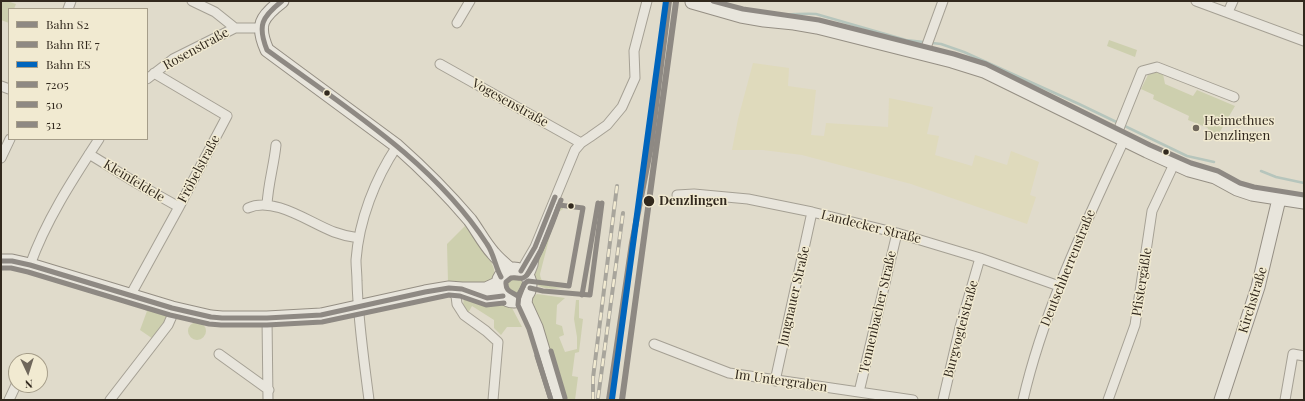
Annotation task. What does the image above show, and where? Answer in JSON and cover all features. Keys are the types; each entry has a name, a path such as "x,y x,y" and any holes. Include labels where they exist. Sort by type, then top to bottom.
{"street":[{"path":"192,1 215,12 235,28"},
{"path":"282,1 267,15 261,28 261,34 267,50 397,146 429,175 471,222 493,254 498,271 512,276 530,288 514,298 486,298 456,289"},
{"path":"457,23 470,1"},
{"path":"1,261 12,261 30,265 175,309 211,317 267,318 321,315 425,292 456,289 486,289 533,265 535,247 575,150 581,143 607,125 624,103 635,78 634,51 647,1"},
{"path":"926,45 943,1"},
{"path":"1196,1 1304,41"},
{"path":"1228,12 1233,1"},
{"path":"692,2 707,4 752,18 794,22 926,45 1120,131 1174,164 1215,177 1237,189 1252,194 1304,202"},
{"name":"Rosenstraße","path":"151,76 173,59 235,28 261,28"},
{"name":"Vogesenstraße","path":"440,64 581,143"},
{"name":"Deutschherrenstraße","path":"1023,400 1044,326 1142,71 1157,67 1234,97"},
{"name":"Fröbelstraße","path":"130,296 227,116 151,76"},
{"path":"1,158 10,140"},
{"path":"30,265 35,250 64,194 98,140"},
{"path":"266,205 276,145"},
{"path":"370,400 358,307 356,260 358,238 377,179 397,146"},
{"name":"Kleinfeldele","path":"89,154 179,207"},
{"name":"Pfistergäßle","path":"1108,400 1135,325 1152,211 1174,164"},
{"name":"Landecker Straße","path":"677,195 694,194 748,199 812,212 897,233 980,258 1059,286"},
{"name":"Kirchstraße","path":"1220,400 1258,287 1279,199"},
{"path":"248,208 255,205 266,205 294,213 334,232 358,238"},
{"name":"Jungnauer Straße","path":"775,381 812,212"},
{"name":"Tennenbacher Straße","path":"859,392 897,233"},
{"name":"Burgvogteistraße","path":"943,400 960,327 980,258"},
{"path":"512,276 500,290 525,304 536,327 558,400"},
{"path":"456,289 457,304 464,314 498,342 493,400"},
{"path":"110,400 168,325 175,309"},
{"path":"267,318 268,400"},
{"name":"Im Untergraben","path":"654,344 729,373 775,381 913,400"},
{"path":"219,354 269,390"},
{"path":"1285,400 1293,354 1304,356"}],"shaded area":[{"path":"753,63 789,68 788,86 816,90 811,135 824,136 826,123 888,127 889,98 933,107 927,134 939,136 935,155 972,166 975,155 1007,165 1011,151 1039,162 1030,195 1036,197 1027,224 911,184 802,155 763,150 732,150 738,119"}],"green space":[{"path":"1,1 16,4 14,8 8,8 8,23 1,20"},
{"path":"1109,40 1137,50 1135,57 1107,46"},
{"path":"1157,71 1163,74 1165,84 1193,96 1197,90 1235,106 1215,140 1206,136 1208,128 1188,120 1189,116 1153,99 1154,95 1141,89 1148,75"},
{"path":"559,202 564,203 563,209 557,213 540,274 545,284 552,287 564,288 545,288 537,285 532,277 539,253"},
{"path":"465,226 485,251 493,266 495,272 494,278 486,285 448,282 447,244"},
{"path":"514,275 522,278 525,286 522,294 514,297 506,294 503,286 506,278"},
{"path":"537,294 565,298 557,305 556,324 562,326 564,335 559,337 565,352 577,349 574,319 576,300 579,300 579,318 583,319 579,352 575,353 572,376 578,377 575,400 561,400 530,299"},
{"path":"464,295 501,302 512,308 522,327 507,327 501,335 494,328 494,320 472,306 467,315 463,306"},
{"path":"141,299 175,309 156,341 140,330 147,311 138,307"},
{"path":"197,322 203,325 206,331 203,337 197,340 191,337 188,331 191,325"}],"waterway":[{"path":"721,1 741,9 763,13 816,14 906,40 941,44 964,52 1079,104 1187,156 1214,162"},
{"path":"1261,171 1276,177 1304,183"}],"railway":[{"path":"593,400 593,378 617,186"},
{"path":"598,398 623,213"}],"rail line":[{"name":"ES","path":"612,399 666,1"},
{"name":"S2","path":"609,400 632,243 651,146 669,1"}],"transit line":[{"name":"7205","path":"282,1 270,12 263,22 262,34 267,50 386,137 441,187 465,214 487,244 501,277"},
{"name":"512","path":"713,1 743,9 819,20 954,54 986,64 1150,145 1191,163 1218,171 1240,183 1254,187 1304,195"},
{"path":"622,400 676,2"},
{"name":"7205","path":"521,271 535,247 555,197"},
{"name":"510","path":"527,275 541,250 561,200"},
{"name":"510","path":"582,295 598,203"},
{"name":"7205","path":"590,295 602,203"},
{"name":"512","path":"559,205 583,208 569,286 528,281 524,284 519,297 508,290 506,282 511,278 523,278 533,267 544,244 559,205"},
{"name":"7205","path":"1,261 12,261 30,265 172,308 222,318 267,318 321,315 449,288 462,289 487,298 503,296"},
{"name":"510","path":"1,268 11,268 28,272 170,315 209,324 221,325 267,325 322,322 449,295 460,296 486,305 504,303"},
{"name":"510","path":"524,285 519,294 518,305 529,329 551,400"},
{"name":"7205","path":"530,288 543,291 590,295"},
{"name":"512","path":"551,351 565,398"},
{"name":"512","path":"537,356 551,400"}],"place":[{"name":"Heimethues Denzlingen","path":"1196,128"},
{"name":"Denzlingen","path":"649,201"}]}
